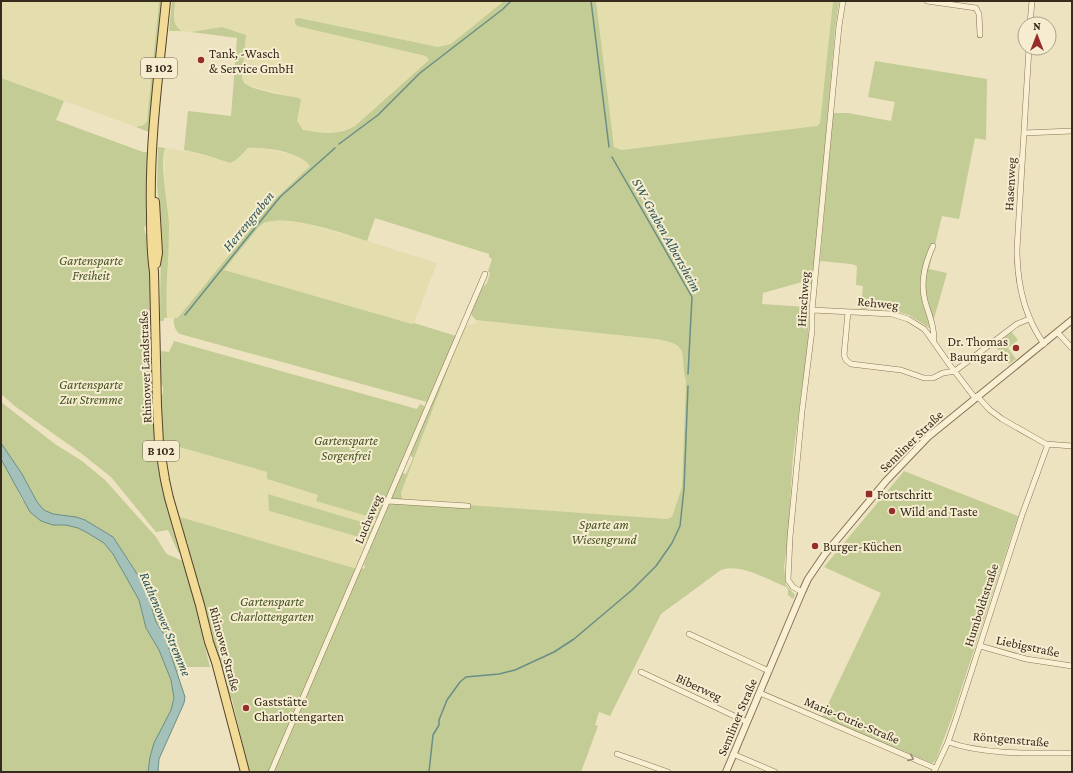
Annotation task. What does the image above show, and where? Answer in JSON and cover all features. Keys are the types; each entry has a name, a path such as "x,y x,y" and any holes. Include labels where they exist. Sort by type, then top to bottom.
{"main road":[{"name":"Rhinower Landstraße","path":"166,1 151,171 151,229 154,272 159,443 169,498 192,578"},
{"name":"Rhinower Straße","path":"192,578 245,772"}],"street":[{"name":"Hirschweg","path":"802,592 793,587 788,580 790,537 802,412 812,330 812,310 837,48 843,1"},
{"path":"927,1 976,8 979,14 980,35"},
{"path":"1031,16 1032,1"},
{"name":"Hasenweg","path":"1029,56 1017,270 1021,293 1030,319 1035,331 1044,344"},
{"path":"1024,133 1072,131"},
{"path":"933,246 926,264 923,289 925,302 932,319 934,340"},
{"name":"Luchsweg","path":"271,772 485,274"},
{"name":"Rehweg","path":"812,310 892,314 908,319 924,329 934,340 949,364 976,397 990,410 1002,419 1048,444"},
{"path":"848,312 844,355 846,360 851,364 901,370 924,378 933,378 943,373 955,371 1017,324 1030,319"},
{"name":"Semliner Straße","path":"726,772 802,592 808,579 821,559 897,469 928,437 1072,320"},
{"path":"1058,332 1072,348"},
{"path":"1048,444 1072,446"},
{"name":"Humboldtstraße","path":"934,770 948,742 1022,515 1048,444"},
{"path":"388,501 468,506"},
{"name":"Semliner Straße","path":"689,634 769,671"},
{"name":"Liebigstraße","path":"980,646 1026,659 1072,666"},
{"name":"Biberweg","path":"641,672 747,722"},
{"name":"Marie-Curie-Straße","path":"760,693 934,770"},
{"name":"Röntgenstraße","path":"948,742 956,745 988,750 1038,753 1072,753"},
{"path":"617,754 668,772"},
{"path":"733,754 775,772"}],"shaded area":[{"path":"1,1 159,1 147,121 144,125 136,127 1,78"},
{"path":"175,1 504,1 451,44 438,47 297,18 426,56 429,60 355,126 349,130 330,134 303,131 297,121 301,100 299,98 244,83 242,78 246,35 222,27 191,32 182,31 174,24"},
{"path":"596,1 833,1 820,123 815,127 618,150 614,147"},
{"path":"255,147 297,155 310,166 274,200 181,314 176,318 167,318 168,208 164,182 165,148 206,155 230,163 236,160 245,150"},
{"path":"267,221 297,221 437,263 414,323 412,324 224,270 260,227"},
{"path":"476,320 656,339 671,342 680,348 684,356 684,371 686,380 682,487 672,517 667,519 642,518 406,501 402,498 401,494 462,332 467,325 475,324"},
{"path":"164,443 267,472 272,481 318,495 317,501 377,519 375,526 268,494 273,512 369,540 357,569 180,517 168,473"}],"green space":[{"path":"159,1 162,1 149,132 136,127 144,125 147,121"},
{"path":"172,1 175,1 174,14 176,25 182,31 169,31"},
{"name":"Sparte am Wiesengrund","path":"504,1 596,1 614,147 621,150 817,126 820,123 833,1 839,1 835,30 813,284 809,284 809,280 763,293 762,304 809,306 808,350 793,455 788,538 784,567 786,585 795,595 793,599 788,595 788,589 786,587 754,573 746,570 729,568 721,570 661,614 610,716 599,712 595,725 598,726 581,772 274,772 361,569 365,568 364,564 388,504 468,505 667,519 672,517 682,487 686,380 682,352 679,347 667,341 656,339 476,320 472,316 471,312 483,287 487,283 490,273 488,271 492,259 489,257 489,254 375,218 367,241 303,223 277,220 266,222 259,227 224,270 456,336 427,402 180,334 175,327 174,318 177,318 181,314 274,200 310,166 306,161 299,157 272,149 248,148 236,160 230,163 184,150 188,111 231,116 237,38 191,32 222,27 246,35 242,78 244,83 266,91 299,98 301,100 297,121 303,130 330,133 342,131 355,126 429,60 426,56 297,26 295,19 299,18 438,47 451,44"},
{"path":"875,61 987,79 986,140 975,138 959,219 942,216 929,269 947,273 931,329 909,315 891,310 861,309 863,286 856,285 857,266 820,261 833,113 848,113 891,121 895,102 868,97"},
{"path":"1,78 64,101 56,120 143,152 148,152 149,225 144,227 145,233 149,237 151,310 147,312 147,316 151,317 152,351 143,355 153,361 157,456 167,508 180,553 178,552 168,530 156,532 111,477 82,454 16,407 1,394"},
{"path":"158,147 165,148 163,166 169,219 166,296 167,318 164,318 164,321 160,321 161,228 157,185"},
{"path":"1011,331 1018,340 1008,348 1016,359 1009,364 994,344"},
{"path":"462,332 401,493 402,498 406,501 394,500 391,498 402,473 406,474 413,458 409,454"},
{"name":"Gartensparte Sorgenfrei","path":"174,341 417,409 420,404 424,406 425,408 377,519 316,501 318,495 267,479 267,472 165,443 168,473 162,426 161,397 163,387 161,383 161,351 169,352"},
{"path":"1,402 55,444 82,461 105,480 156,537 167,554 183,561 200,619 210,667 188,667 177,672 165,636 156,622 145,586 113,537 85,520 76,517 53,514 44,510 37,502 22,474 1,443"},
{"path":"1,459 22,500 53,525 66,525 78,528 104,543 113,554 139,600 146,628 159,650 171,680 174,698 171,710 150,757 148,772 1,772"},
{"path":"904,471 1018,516 951,720 935,762 932,763 822,717 881,593 824,567"},
{"path":"268,494 375,526 369,540 269,511"},
{"path":"175,501 180,517 177,517 174,503"},
{"name":"Gartensparte Charlottengarten","path":"180,517 357,569 269,772 249,772 232,699 230,698 199,586 199,581 196,580 191,557 189,556 186,545 188,544 187,541 185,542"}],"water":[{"path":"1,443 22,474 37,502 44,510 53,514 76,517 85,520 113,537 145,586 156,622 165,636 185,697 184,703 159,759 158,772 148,772 150,757 154,743 171,710 174,698 171,680 159,650 146,628 139,600 113,554 104,543 78,528 66,525 53,525 41,521 30,512 1,459"}],"waterway":[{"name":"Herrengraben","path":"339,144 378,115 420,73 503,9 511,1"},
{"name":"SW-Graben Albertsheim","path":"591,1 609,147"},
{"name":"Herrengraben","path":"185,315 280,197 335,148"},
{"name":"SW-Graben Albertsheim","path":"612,157 692,297 688,374"},
{"name":"SW-Graben Albertsheim","path":"429,772 433,735 439,725 439,720 447,700 460,682 466,677 499,674 515,670 554,652 574,639 632,590 656,566 672,543 680,526 684,489 688,386"}],"place":[{"name":"Tank, -Wasch & Service GmbH","path":"201,60"},
{"name":"Dr. Thomas Baumgardt","path":"1016,348"},
{"name":"Fortschritt","path":"869,494"},
{"name":"Wild and Taste","path":"892,511"},
{"name":"Burger-Küchen","path":"815,546"},
{"name":"Gaststätte Charlottengarten","path":"246,708"}],"park label":[{"name":"Gartensparte Freiheit","path":"91,268"},
{"name":"Gartensparte Zur Stremme","path":"91,392"}],"water label":[{"name":"Rathenower Stremme","path":"166,624"}]}
